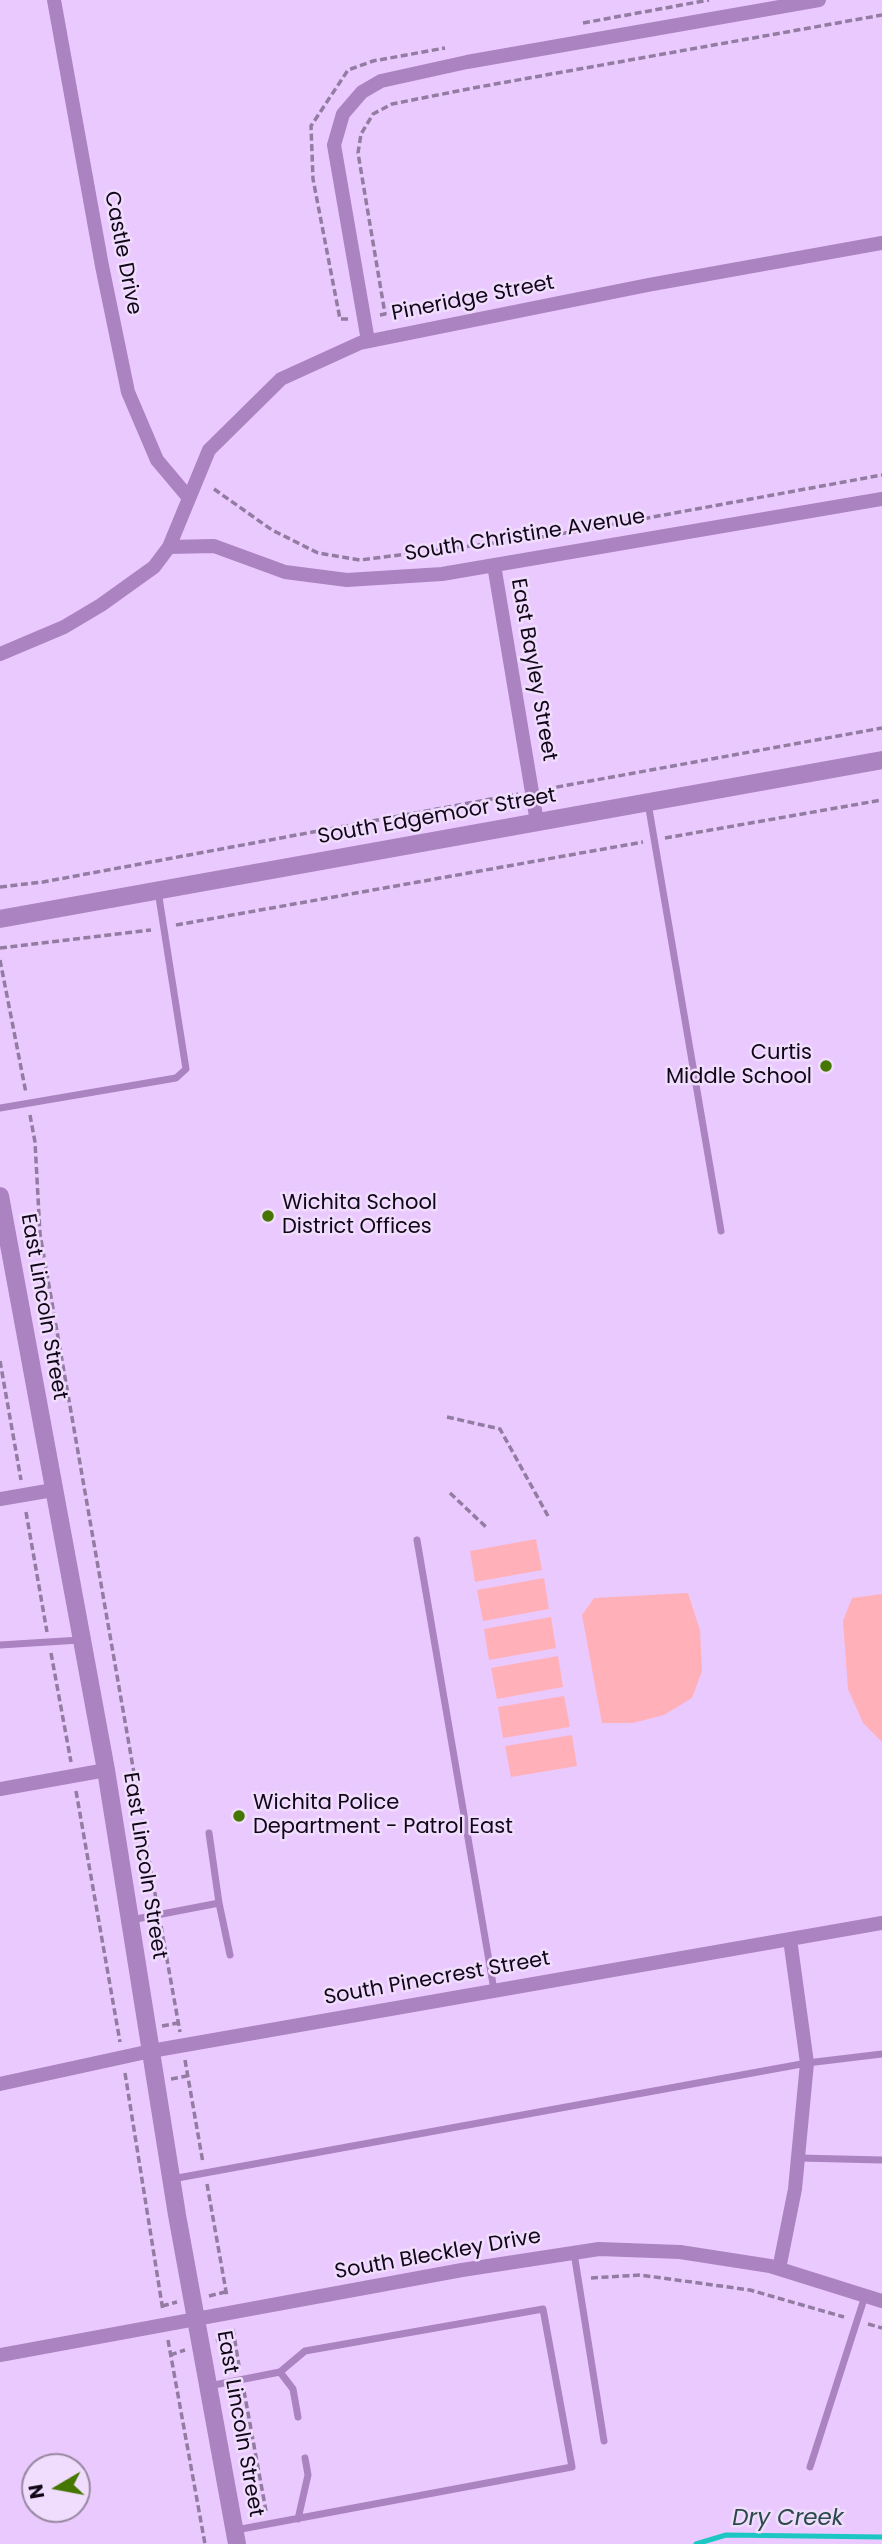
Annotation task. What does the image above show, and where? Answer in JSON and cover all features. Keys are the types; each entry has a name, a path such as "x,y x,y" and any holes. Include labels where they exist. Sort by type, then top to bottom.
{"street":[{"name":"Castle Drive","path":"54,0 102,266 128,392 157,460 189,498"},
{"path":"368,341 334,145 343,114 362,92 382,81 467,62 819,0"},
{"name":"Pineridge Street","path":"169,547 209,450 281,379 360,343 648,285 882,243"},
{"name":"South Christine Avenue","path":"169,547 214,546 285,572 346,580 442,574 882,499"},
{"path":"0,654 64,627 101,605 154,567 169,547"},
{"name":"East Bayley Street","path":"494,565 537,822"},
{"name":"South Edgemoor Street","path":"0,919 882,760"},
{"name":"East Lincoln Street","path":"1,1207 106,1770 172,2179 236,2537"},
{"path":"0,1499 53,1490"},
{"path":"0,1789 106,1770"},
{"name":"South Pinecrest Street","path":"0,2084 182,2045 882,1923"},
{"path":"779,2269 795,2189 807,2063 790,1939"},
{"name":"South Bleckley Drive","path":"0,2355 463,2270 599,2249 680,2252 779,2269 882,2301"}],"lane":[{"path":"648,802 721,1231"},
{"path":"0,1108 176,1078 187,1069 158,891"},
{"path":"417,1540 494,1990"},
{"path":"0,1645 81,1640"},
{"path":"209,1833 230,1955"},
{"path":"130,1920 219,1903"},
{"path":"172,2179 807,2063 882,2054"},
{"path":"798,2158 882,2160"},
{"path":"574,2253 604,2441"},
{"path":"810,2467 866,2295"},
{"path":"209,2386 280,2372 304,2351 543,2309 572,2467 269,2524 236,2537"},
{"path":"280,2372 293,2389 298,2417"},
{"path":"298,2519 308,2475 305,2458"}],"path":[{"path":"574,25 709,0"},
{"path":"453,47 373,61 348,70 311,126 313,179 340,319 385,314 358,153 361,134 373,114 391,104 473,88 882,15"},
{"path":"214,489 272,530 318,553 360,560 549,536 882,475"},
{"path":"0,887 43,882 882,729"},
{"path":"0,948 163,928 882,800"},
{"path":"0,960 35,1142 40,1234 269,2524"},
{"path":"0,1361 205,2544"},
{"path":"447,1417 499,1429 548,1516"},
{"path":"450,1493 486,1527"},
{"path":"578,2278 640,2275 750,2290 882,2328"}],"shaded area":[{"path":"536,1539 542,1570 475,1582 470,1551"},
{"path":"544,1578 549,1609 483,1621 477,1590"},
{"path":"688,1593 700,1630 702,1671 692,1698 664,1715 633,1723 602,1723 582,1615 594,1598"},
{"path":"882,1594 882,1742 863,1723 848,1689 843,1621 852,1598"},
{"path":"551,1617 556,1648 489,1660 484,1629"},
{"path":"558,1656 563,1687 497,1699 491,1668"},
{"path":"564,1696 570,1727 503,1738 498,1707"},
{"path":"572,1735 577,1766 511,1777 505,1746"}],"waterway":[{"name":"Dry Creek","path":"696,2544 726,2535 882,2537"}],"place":[{"name":"Curtis Middle School","path":"826,1066"},
{"name":"Wichita School District Offices","path":"268,1216"},
{"name":"Wichita Police Department - Patrol East","path":"239,1816"}]}
